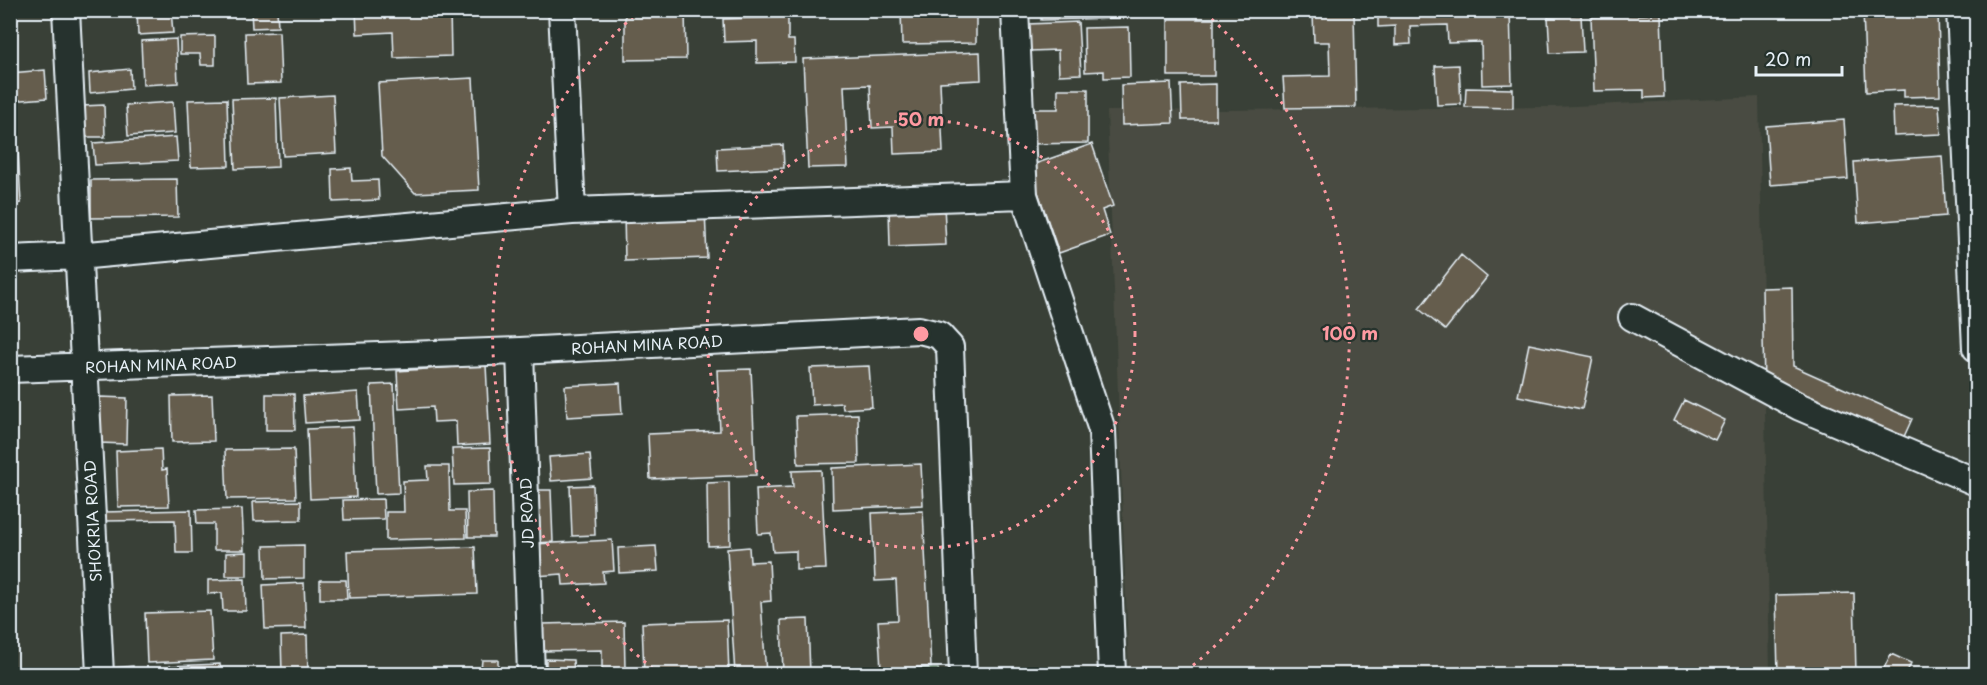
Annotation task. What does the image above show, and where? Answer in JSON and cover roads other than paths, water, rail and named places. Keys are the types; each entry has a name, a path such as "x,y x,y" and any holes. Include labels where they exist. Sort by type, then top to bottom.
{"street":[{"name":"SHOKRIA ROAD","path":"66,10 100,675"},
{"path":"562,10 572,211"},
{"path":"1015,10 1024,195 1102,430 1112,675"},
{"path":"1960,10 1977,348"},
{"path":"10,259 78,256 572,211 1024,195"},
{"path":"1632,317 1800,407 1977,482"},
{"name":"ROHAN MINA ROAD","path":"10,369 520,351 919,330 939,335 950,347 963,675"},
{"name":"JD ROAD","path":"520,351 531,675"}]}
